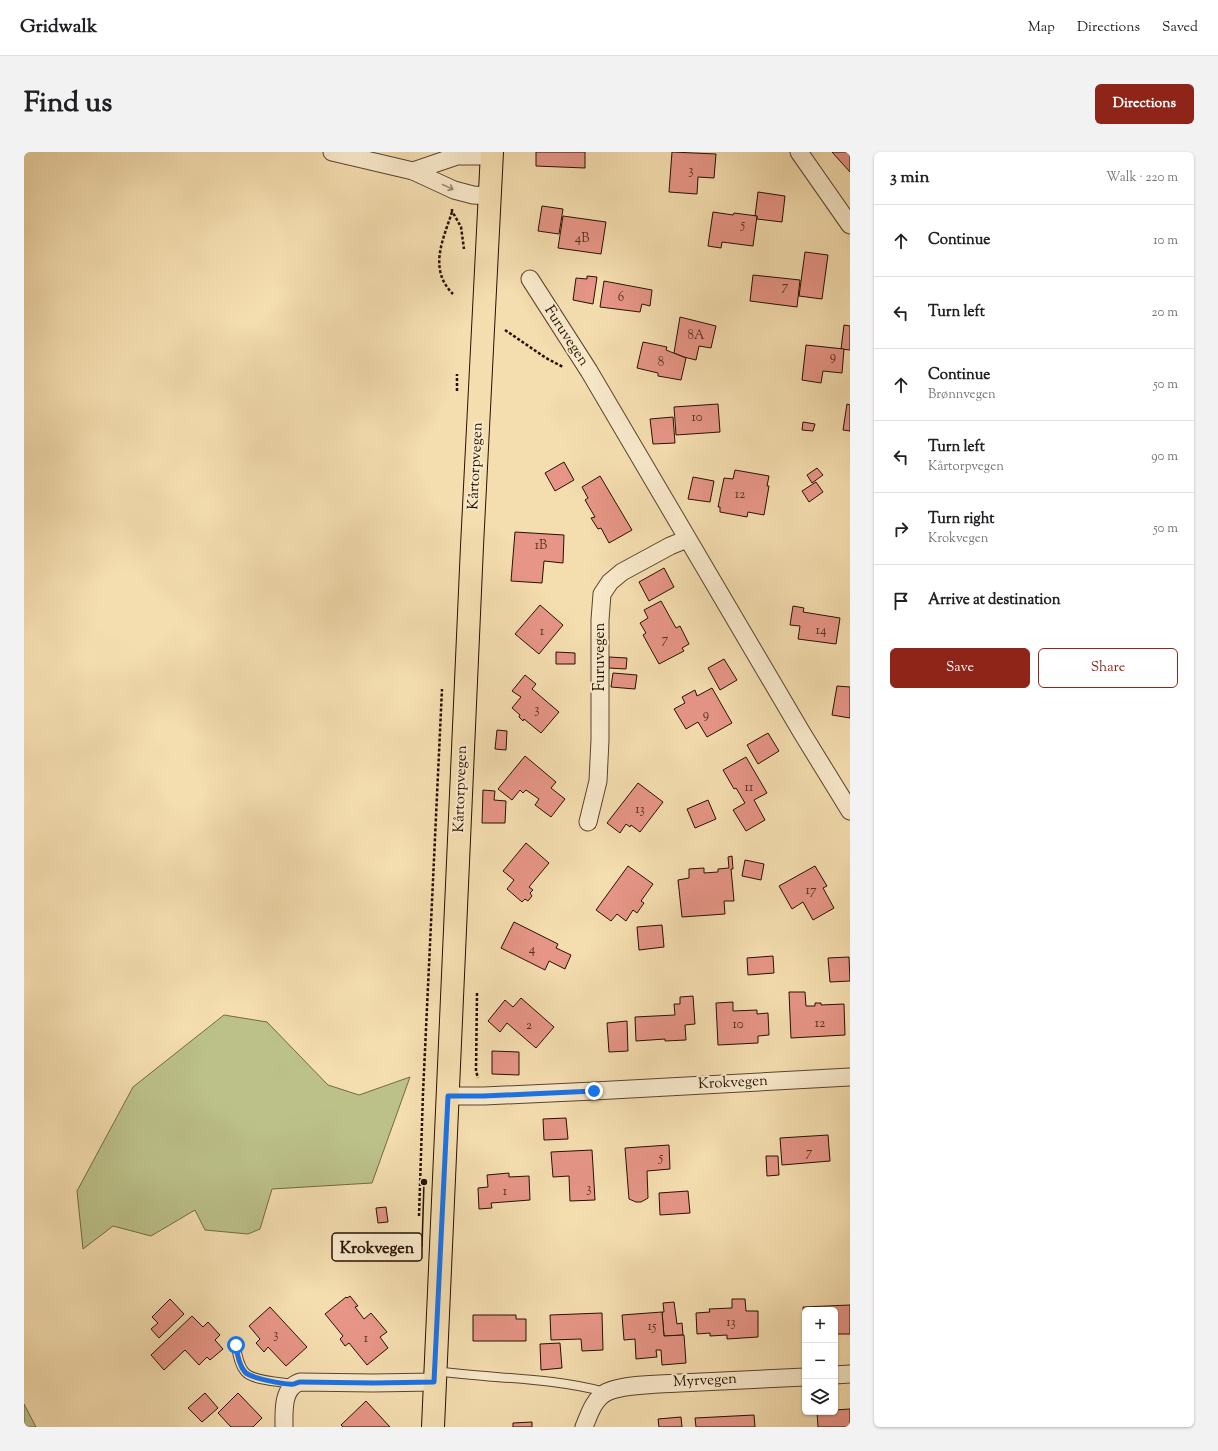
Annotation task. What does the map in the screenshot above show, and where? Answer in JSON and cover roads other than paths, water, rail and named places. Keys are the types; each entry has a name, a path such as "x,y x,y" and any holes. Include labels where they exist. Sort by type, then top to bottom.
{"main road":[{"name":"Kårtorpvegen","path":"433,1427 472,546 492,154"}],"street":[{"path":"332,152 413,171 454,190 473,195 490,196"},
{"path":"799,152 850,225"},
{"path":"413,171 457,156 492,154"},
{"name":"Furuvegen","path":"530,279 589,371 687,539 850,811"},
{"name":"Furuvegen","path":"588,822 598,781 600,740 600,620 602,594 610,582 622,572 670,546 687,539"},
{"name":"Krokvegen","path":"448,1096 484,1096 594,1091 850,1077"},
{"path":"838,1375 850,1374"},
{"path":"284,1427 287,1393 294,1384 300,1382 374,1383 435,1376"},
{"name":"Myrvegen","path":"606,1392 649,1384 802,1376"},
{"path":"584,1427 592,1408 598,1399 606,1392"}],"lane":[{"path":"236,1345 242,1367 250,1376 294,1384"},
{"path":"435,1376 468,1375 545,1381 606,1392"}],"place":[{"name":"Krokvegen","path":"424,1182"}]}
